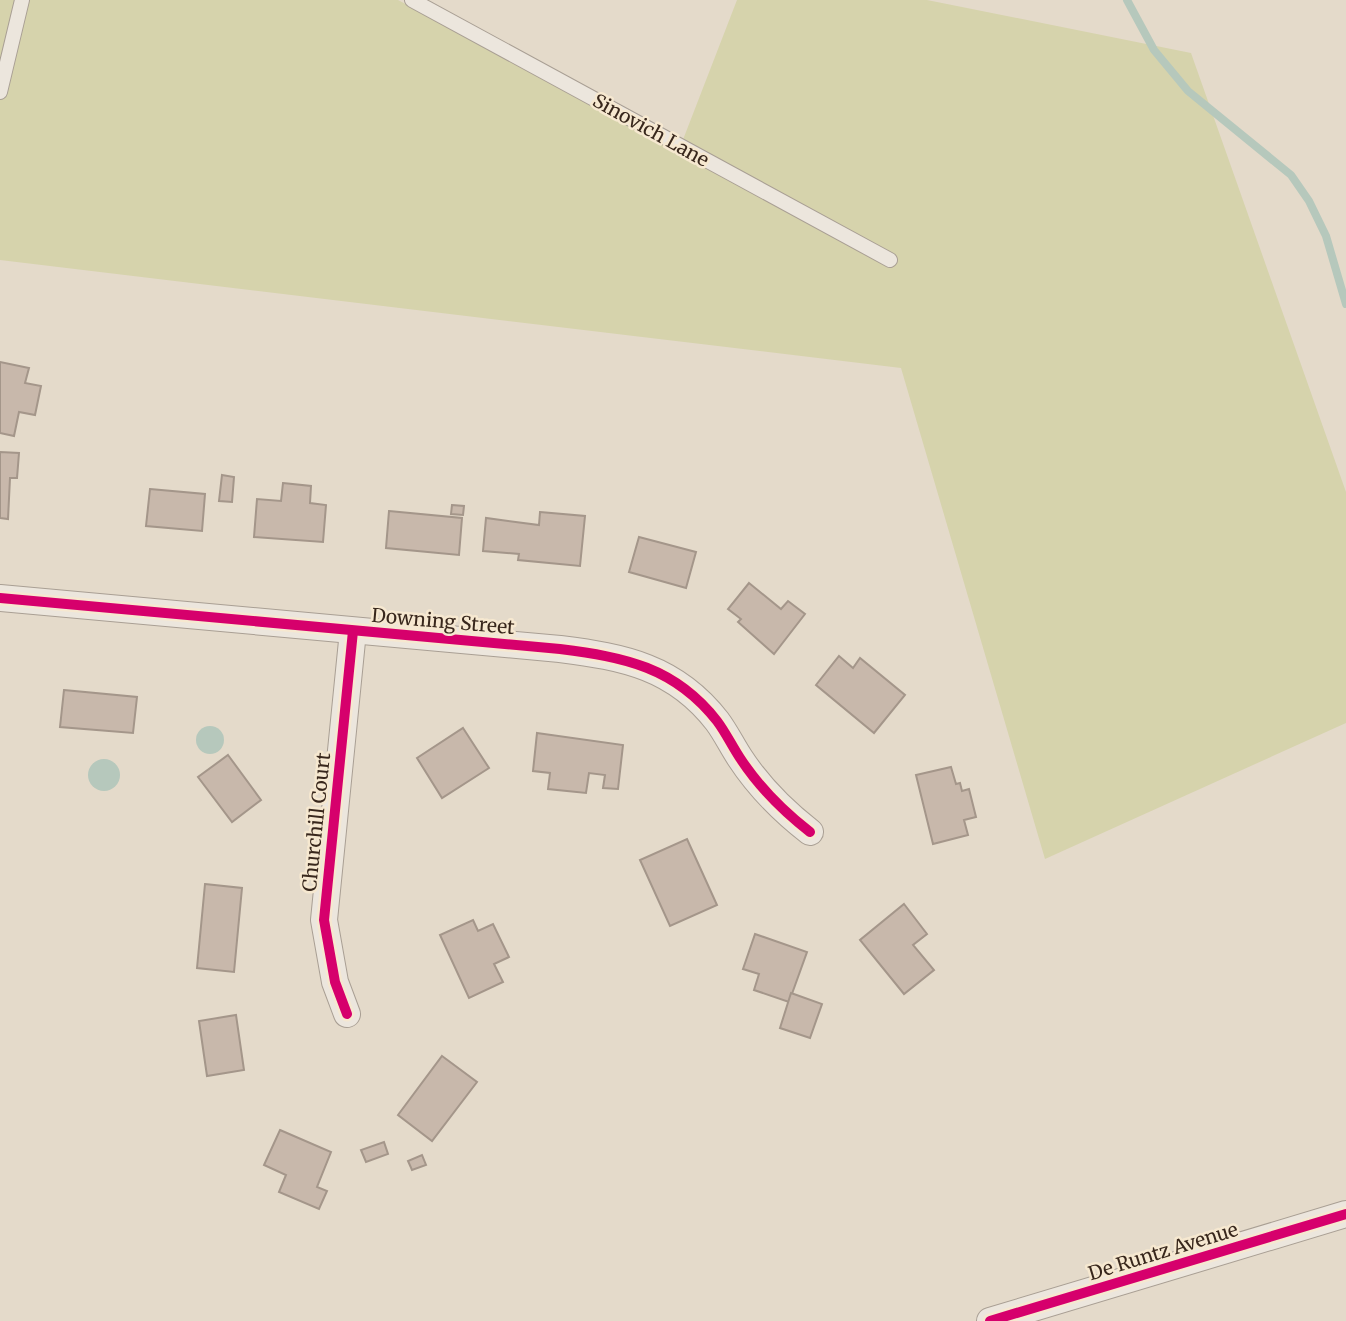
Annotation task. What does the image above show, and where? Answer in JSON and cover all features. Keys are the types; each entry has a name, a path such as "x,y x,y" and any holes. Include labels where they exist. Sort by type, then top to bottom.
{"street":[{"name":"Downing Street","path":"0,598 560,649 614,657 652,669 673,681 703,705 717,720 758,783 810,832"},
{"name":"Churchill Court","path":"347,1014 335,982 324,920 353,631"},
{"name":"De Runtz Avenue","path":"990,1321 1023,1317 1346,1214"}],"lane":[{"path":"0,92 22,0"},
{"name":"Sinovich Lane","path":"412,0 890,260"}],"shaded area":[{"path":"0,0 398,0 679,150 737,0 927,0 1191,53 1346,492 1346,723 1045,859 901,368 0,260"},
{"path":"210,726 220,730 224,740 220,750 210,754 200,750 196,740 200,730"},
{"path":"104,759 115,764 120,775 115,786 104,791 93,786 88,775 93,764"}],"building":[{"path":"0,362 29,368 25,383 41,386 35,415 19,412 14,436 0,433"},
{"path":"0,452 19,453 17,478 10,478 8,519 0,518"},
{"path":"222,475 234,477 232,502 219,501"},
{"path":"283,483 311,486 310,503 326,505 323,542 254,537 257,499 281,501"},
{"path":"150,489 205,494 202,531 146,526"},
{"path":"452,505 464,506 463,515 451,514"},
{"path":"389,511 462,518 459,555 386,548"},
{"path":"540,512 585,516 580,566 518,560 519,554 483,551 486,518 539,525"},
{"path":"639,537 696,552 686,588 629,572"},
{"path":"749,583 781,609 788,601 805,614 774,654 738,622 741,619 728,609"},
{"path":"839,656 853,668 860,658 905,695 874,733 816,685"},
{"path":"64,690 137,697 133,733 60,727"},
{"path":"463,728 489,768 442,798 417,758"},
{"path":"537,733 623,745 618,789 603,788 605,775 589,773 586,793 548,789 550,773 533,771"},
{"path":"228,755 261,800 232,822 198,777"},
{"path":"951,767 956,784 960,783 962,791 969,789 976,817 964,820 968,835 933,844 916,775"},
{"path":"687,839 717,905 670,926 640,860"},
{"path":"205,884 242,888 234,972 197,968"},
{"path":"904,904 927,934 913,945 934,970 904,994 860,940"},
{"path":"473,920 478,931 493,924 509,957 494,964 503,982 469,998 440,935"},
{"path":"755,934 807,952 789,1002 754,990 759,974 743,969"},
{"path":"791,993 822,1004 810,1038 780,1028"},
{"path":"236,1015 244,1070 207,1076 199,1021"},
{"path":"442,1056 477,1082 432,1141 398,1115"},
{"path":"280,1130 331,1152 317,1187 327,1191 319,1209 279,1192 286,1175 264,1165"},
{"path":"384,1142 388,1154 366,1162 361,1150"},
{"path":"422,1155 426,1165 412,1170 408,1161"}],"waterway":[{"path":"1127,0 1154,50 1188,91 1291,175 1309,201 1326,236 1346,304"}],"cycle path":[{"path":"0,598 560,649 627,661 666,677 701,703 717,721 763,789 810,832"},
{"path":"347,1014 335,982 324,920 353,631"},
{"path":"990,1321 1346,1214"}]}
